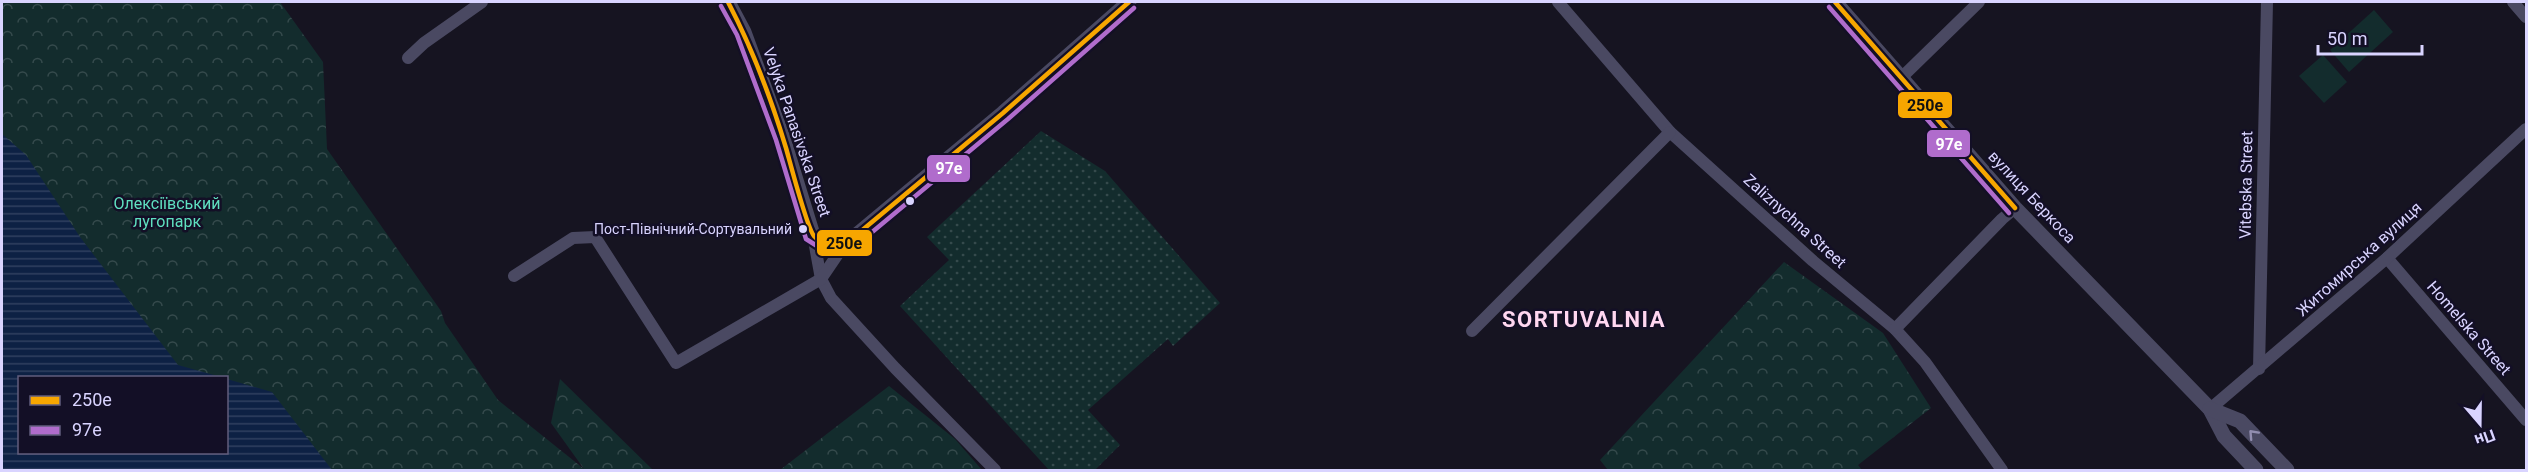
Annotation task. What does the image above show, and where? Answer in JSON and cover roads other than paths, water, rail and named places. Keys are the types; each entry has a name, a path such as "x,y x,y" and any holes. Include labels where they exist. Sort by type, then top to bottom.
{"street":[{"path":"408,58 424,43 482,2"},
{"name":"Velyka Panasivska Street","path":"728,2 748,42 783,138 813,235 821,279 838,306 995,471"},
{"path":"514,276 573,238 595,237 676,363 821,279 844,245 1003,113 1129,2"},
{"name":"Zaliznychna Street","path":"1558,2 1670,132 1813,261 1895,329 1926,363 2002,471"},
{"name":"вулиця Беркоса","path":"1835,2 2015,208 2211,409 2224,436 2256,471"},
{"path":"1901,78 1979,2"},
{"name":"Vitebska Street","path":"2259,369 2267,2"},
{"path":"2513,2 2526,17"},
{"name":"Житомирська вулиця","path":"2211,409 2387,258 2526,129"},
{"path":"1472,331 1670,132"},
{"path":"1895,329 2015,208"},
{"path":"813,235 829,246 844,245"},
{"name":"Homelska Street","path":"2387,258 2526,420"},
{"name":"вулиця Беркоса","path":"2211,409 2240,420 2287,471"}],"water":[{"path":"2,134 26,155 80,237 178,365 217,376 18,376 18,454 228,454 228,379 272,392 332,470 2,470"}],"place":[{"name":"Пост-Північний-Сортувальний","path":"803,229"}],"district":[{"name":"SORTUVALNIA","path":"1584,319"}],"park label":[{"name":"Олексіївський лугопарк","path":"167,212"}]}
